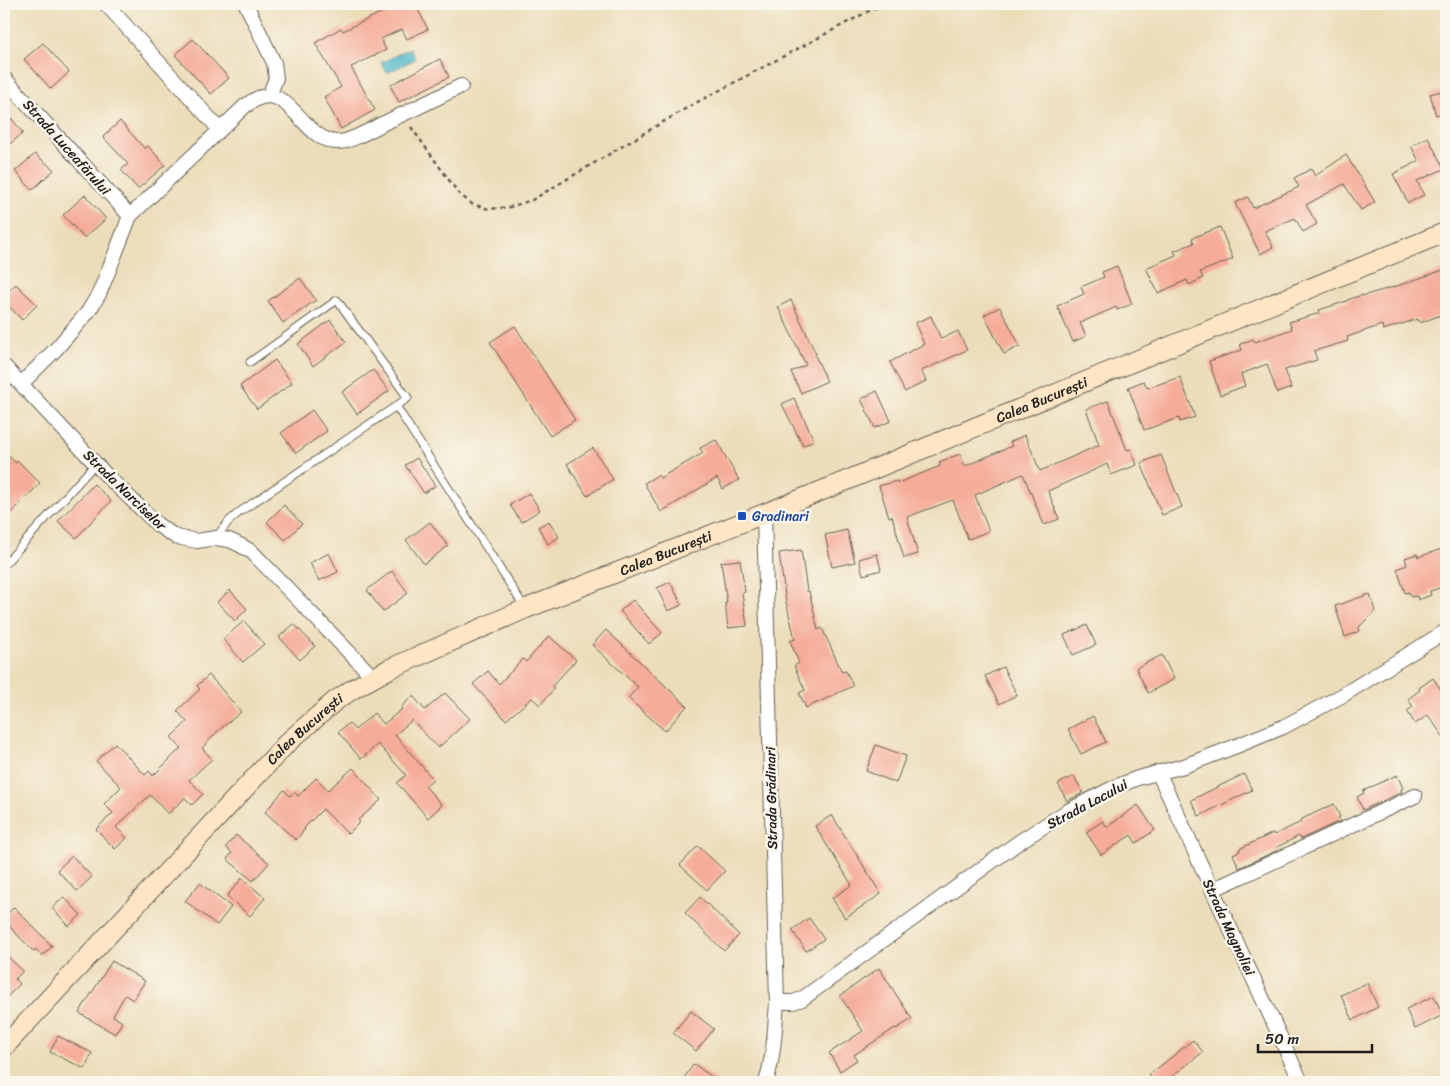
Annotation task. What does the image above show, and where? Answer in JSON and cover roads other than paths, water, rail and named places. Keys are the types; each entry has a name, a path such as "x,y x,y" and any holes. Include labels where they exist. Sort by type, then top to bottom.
{"main road":[{"name":"Calea București","path":"4,1046 287,743 335,701 372,677 525,609 764,513 1446,232"}],"street":[{"path":"106,4 220,130"},
{"path":"246,4 274,63 276,78 269,96"},
{"name":"Strada Luceafărului","path":"4,78 130,216"},
{"path":"21,384 56,349 88,312 106,276 130,216 245,106 260,97 274,96 288,105 320,137 337,142 357,137 461,86"},
{"name":"Strada Narciselor","path":"6,372 21,384 134,503 158,525 176,537 197,541 216,538 229,540 240,544 252,552 372,677"},
{"name":"Strada Grădinari","path":"764,513 777,1002 774,1046 766,1082"},
{"name":"Strada Lacului","path":"777,1002 793,1002 802,999 1019,842 1066,812 1115,787 1138,778 1184,766 1283,726 1352,690 1446,631"},
{"name":"Strada Magnoliei","path":"1158,772 1301,1082"},
{"path":"1212,890 1415,796"}],"lane":[{"path":"216,538 230,520 241,511 408,398 337,300 250,362"},
{"path":"396,406 525,609"},
{"path":"4,565 96,463"}],"water":[{"path":"410,48 415,59 387,73 381,63"}],"place":[{"name":"Gradinari","path":"742,516"}]}
